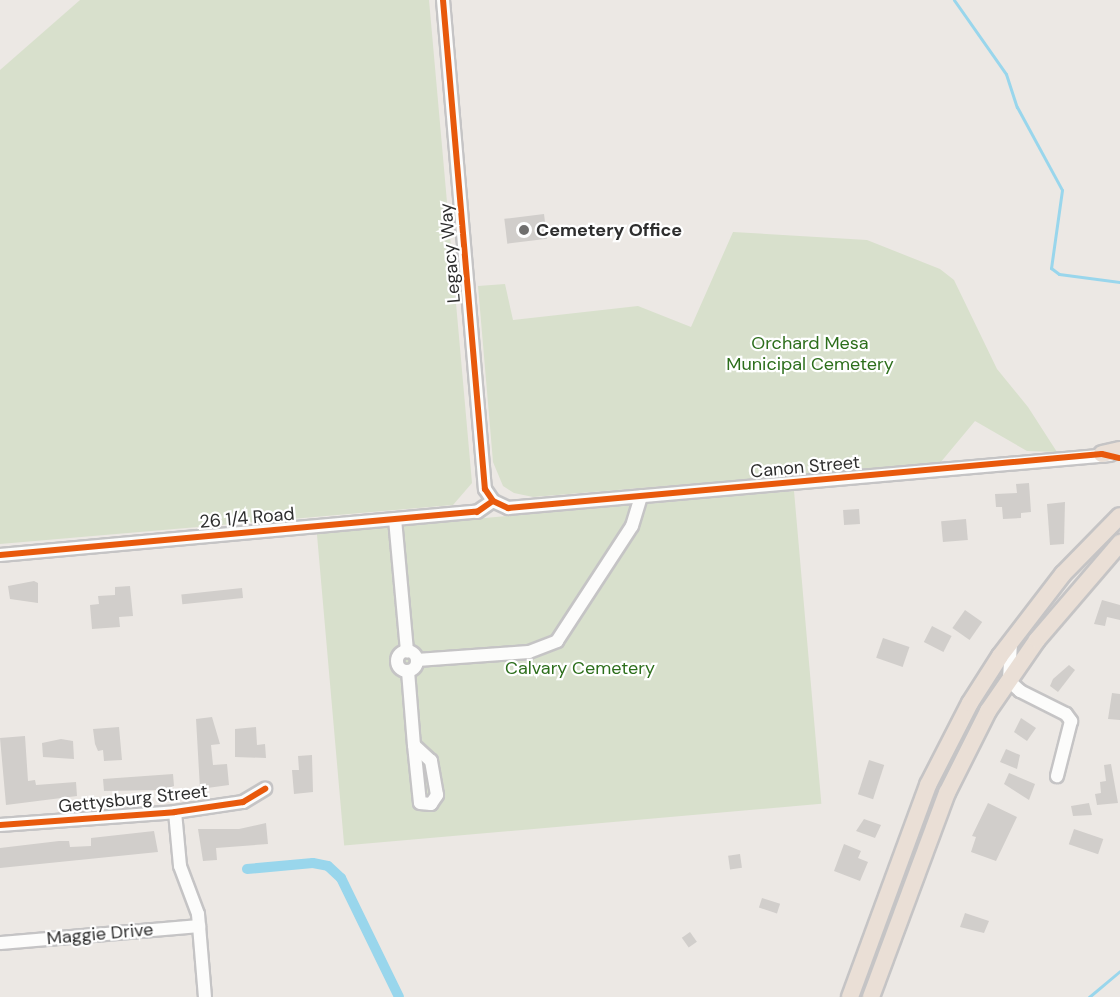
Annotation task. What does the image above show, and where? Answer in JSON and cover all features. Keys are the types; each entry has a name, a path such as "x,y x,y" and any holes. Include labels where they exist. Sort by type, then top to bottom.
{"highway":[{"path":"1102,454 1120,450"},
{"path":"1106,530 1120,505"},
{"path":"850,997 928,785 969,703 1011,642 1063,574 1120,516"},
{"path":"871,997 947,793 988,711 1037,640 1116,549"}],"street":[{"name":"Legacy Way","path":"443,0 485,489 493,501"},
{"name":"Canon Street","path":"493,501 508,508 1102,454 1120,458"},
{"path":"395,519 407,651 417,660 529,652 557,641 632,526 641,496"},
{"name":"26 1/4 Road","path":"0,555 477,512 493,501"},
{"path":"1011,642 1009,681 1020,691 1066,714 1071,721 1057,776"},
{"path":"407,651 397,662 408,671"},
{"path":"414,745 408,671 417,660"},
{"name":"Gettysburg Street","path":"0,825 175,812 243,802 265,789"},
{"path":"175,812 180,866 199,926 205,997"},
{"name":"Maggie Drive","path":"0,943 199,926"}],"green space":[{"path":"80,0 429,0 472,483 453,505 0,544 0,70"},
{"name":"Orchard Mesa Municipal Cemetery","path":"733,232 867,240 940,269 954,280 997,369 1028,407 1057,452 1027,451 975,421 940,463 533,497 514,493 503,486 493,462 478,286 505,284 513,320 638,306 691,327"},
{"name":"Calvary Cemetery","path":"794,491 821,804 344,846 317,533"}],"building":[{"name":"Cemetery Office","path":"544,214 547,239 507,244 504,219"},
{"path":"1029,483 1031,512 1021,513 1021,518 1003,519 1002,507 996,507 995,494 1017,493 1016,484"},
{"path":"1065,502 1064,544 1050,545 1047,504"},
{"path":"859,509 860,524 844,525 843,510"},
{"path":"966,519 968,540 943,542 941,521"},
{"path":"34,581 38,583 38,603 10,599 8,586"},
{"path":"130,586 133,616 119,617 120,627 92,629 90,605 99,604 98,596 115,595 115,587"},
{"path":"242,588 243,598 182,604 181,594"},
{"path":"1102,600 1120,605 1120,620 1107,617 1105,626 1094,624"},
{"path":"965,610 982,622 970,640 952,628"},
{"path":"932,626 952,636 943,652 924,642"},
{"path":"883,638 909,647 903,667 876,658"},
{"path":"1069,665 1075,670 1058,692 1050,686 1053,679"},
{"path":"1112,693 1120,694 1120,720 1108,719"},
{"path":"212,717 220,744 211,745 213,765 227,764 229,785 200,789 196,719"},
{"path":"1021,718 1036,728 1027,741 1014,732"},
{"path":"119,727 122,760 104,761 103,750 98,751 95,744 93,729"},
{"path":"256,727 257,745 265,744 266,758 235,757 235,729"},
{"path":"25,736 28,781 35,780 36,785 76,782 77,796 6,805 0,738"},
{"path":"61,739 73,741 74,759 43,757 42,743"},
{"path":"1006,749 1020,755 1017,769 1000,762"},
{"path":"312,755 313,792 294,794 292,770 299,770 298,756"},
{"path":"869,760 884,765 873,799 858,794"},
{"path":"1111,764 1118,803 1097,805 1095,794 1101,793 1100,782 1106,781 1104,765"},
{"path":"1009,773 1035,784 1029,800 1004,784"},
{"path":"173,774 174,786 162,790 104,791 103,779"},
{"path":"988,803 1017,817 996,861 971,852 976,837 972,836"},
{"path":"1089,803 1092,815 1073,816 1071,806"},
{"path":"864,819 881,825 875,838 856,831"},
{"path":"266,823 268,844 216,848 217,860 203,861 198,829 239,829"},
{"path":"1074,829 1103,839 1098,854 1069,844"},
{"path":"154,831 158,852 0,868 0,848 59,841 69,841 70,847 91,846 91,838"},
{"path":"844,844 861,851 858,858 868,862 860,881 834,871"},
{"path":"740,854 742,868 730,870 728,856"},
{"path":"762,898 780,904 777,913 759,908"},
{"path":"965,913 989,921 984,933 960,927"},
{"path":"690,932 697,942 689,948 682,938"}],"waterway":[{"path":"954,0 1006,74 1017,107 1062,190 1051,268 1059,274 1120,282"},
{"path":"247,869 313,863 328,866 341,878 399,997"},
{"path":"1089,997 1120,971"}],"cycle path":[{"path":"443,0 485,489 493,501 508,508 1102,454 1120,458"},
{"path":"0,555 477,512 493,501"},
{"path":"0,825 175,812 243,802 265,789"}],"place":[{"name":"Cemetery Office","path":"524,230"}]}
